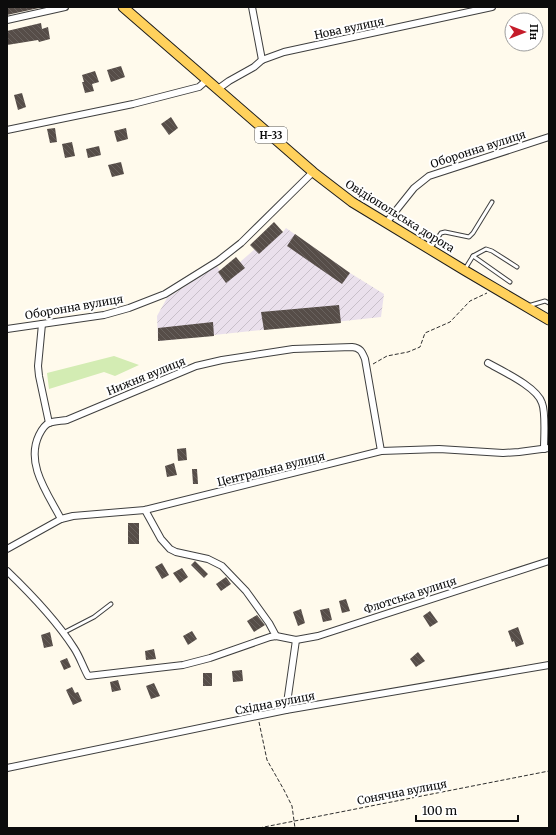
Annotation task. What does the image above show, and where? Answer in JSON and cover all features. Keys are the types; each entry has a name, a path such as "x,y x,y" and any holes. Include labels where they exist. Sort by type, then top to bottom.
{"main road":[{"name":"Овідіопольська дорога","path":"123,7 313,172 352,202 549,320"}],"street":[{"path":"7,20 64,7"},
{"path":"252,7 262,60"},
{"name":"Нова вулиця","path":"218,89 254,67 262,60 284,52 492,7"},
{"path":"7,130 133,104 199,88 207,80"},
{"name":"Оборонна вулиця","path":"386,223 414,188 429,176 549,137"},
{"name":"Оборонна вулиця","path":"7,328 104,315 136,306 166,294 218,261 241,243 313,172"},
{"path":"42,324 38,366 49,423 42,429 34,451 38,474 61,519"},
{"name":"Нижня вулиця","path":"49,423 67,420 190,369 222,360 293,349 352,347 359,348 362,352 367,367"},
{"path":"488,363 515,378 534,392 540,399 544,409 546,448"},
{"path":"367,367 381,451"},
{"name":"Центральна вулиця","path":"7,549 61,519 73,516 145,510 210,495 381,451 450,449 507,453 546,448"},
{"path":"145,510 161,539 170,549 176,552 208,558 222,566 246,591 269,623 276,636"},
{"name":"Флотська вулиця","path":"63,633 75,649 88,676 183,665 210,658 263,638 276,636 289,640 296,640 318,636 549,561"},
{"path":"7,571 33,597 63,633"},
{"path":"286,710 296,640"},
{"name":"Східна вулиця","path":"7,768 286,710 549,665"}],"lane":[{"path":"429,249 441,233 445,232 469,237 474,233 492,202"},
{"path":"464,270 473,256 488,249 517,267"},
{"path":"473,256 510,282"},
{"path":"526,306 545,301 549,303"},
{"path":"63,633 94,617 111,604"}],"path":[{"path":"367,367 387,356 408,352 420,347 425,333 450,322 470,301 495,288"},
{"path":"257,716 267,760 292,806 295,828"},
{"name":"Сонячна вулиця","path":"259,828 549,771"}],"shaded area":[{"path":"286,228 350,273 384,294 381,317 158,341 157,316 167,298 217,266 220,271 240,262 255,249 283,232"}],"green space":[{"path":"114,356 139,365 115,376 104,372 49,389 47,373"}],"building":[{"path":"7,7 39,7 39,8 7,15"},
{"path":"41,23 42,29 48,27 50,39 39,42 38,40 7,45 7,31"},
{"path":"121,66 125,77 111,82 107,70"},
{"path":"95,71 99,82 92,84 94,91 85,93 82,75"},
{"path":"22,93 26,107 18,110 14,95"},
{"path":"171,117 178,128 169,135 161,124"},
{"path":"55,128 57,142 50,143 47,129"},
{"path":"126,128 128,139 117,142 114,131"},
{"path":"72,142 75,156 65,158 62,144"},
{"path":"99,146 101,155 88,158 86,149"},
{"path":"121,162 124,174 112,177 108,165"},
{"path":"274,222 283,232 259,254 250,245"},
{"path":"295,234 350,273 342,284 287,246"},
{"path":"236,257 245,268 226,283 218,272"},
{"path":"339,305 341,323 264,330 261,312"},
{"path":"213,322 214,336 158,341 158,328"},
{"path":"186,448 187,460 178,461 177,449"},
{"path":"174,463 177,475 167,477 165,466"},
{"path":"192,469 197,469 198,484 193,484"},
{"path":"128,523 139,523 139,544 128,544"},
{"path":"195,561 208,574 204,578 191,565"},
{"path":"162,563 169,575 162,579 155,567"},
{"path":"182,568 188,577 180,583 173,573"},
{"path":"226,577 231,584 221,591 216,584"},
{"path":"346,599 350,611 342,613 339,601"},
{"path":"329,608 332,620 323,622 320,610"},
{"path":"301,609 305,623 298,626 293,612"},
{"path":"430,611 438,622 430,627 423,616"},
{"path":"257,615 265,625 254,632 247,621"},
{"path":"518,627 524,644 516,647 514,641 512,642 508,631"},
{"path":"192,631 197,639 188,645 183,636"},
{"path":"50,632 53,646 44,648 41,635"},
{"path":"154,649 156,659 146,660 145,651"},
{"path":"418,652 425,661 416,667 410,659"},
{"path":"67,658 71,667 64,670 60,661"},
{"path":"242,670 243,681 233,682 232,671"},
{"path":"203,673 212,673 212,686 203,686"},
{"path":"118,680 121,690 112,692 110,682"},
{"path":"154,683 160,696 151,699 146,686"},
{"path":"72,687 75,693 78,692 82,701 73,705 66,690"}]}
